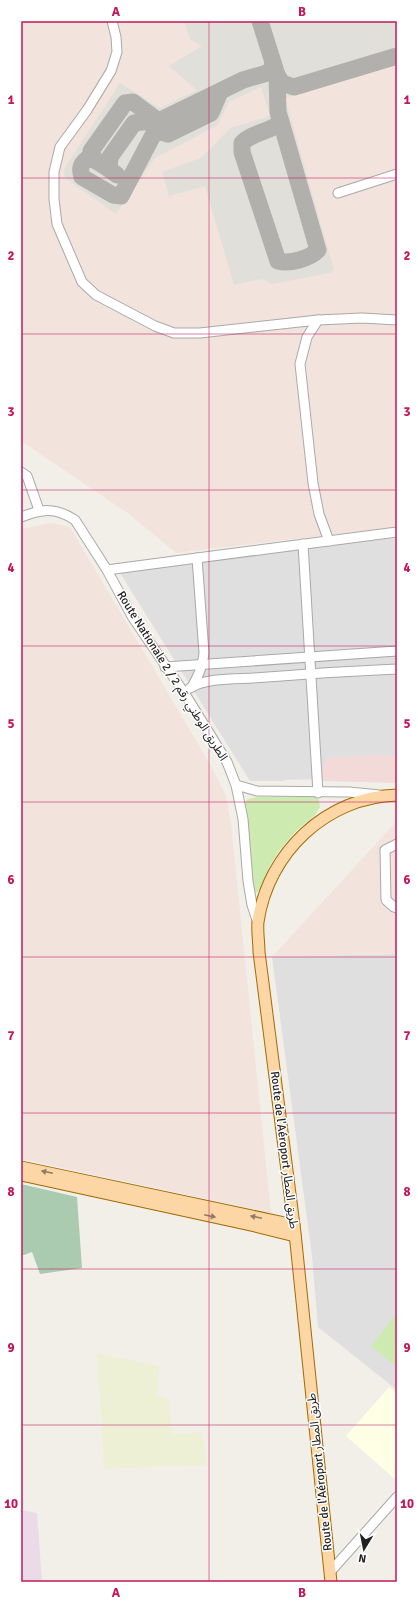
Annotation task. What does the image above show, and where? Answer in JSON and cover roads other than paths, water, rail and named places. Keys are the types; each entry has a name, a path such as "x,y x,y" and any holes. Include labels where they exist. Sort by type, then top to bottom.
{"main road":[{"name":"Route de l'Aéroport طريق المطار","path":"331,1577 294,1231 259,952 258,923 265,894 272,877 281,860 296,841 319,820 336,810 386,795 397,795"},
{"path":"21,1167 72,1182 256,1226 294,1231"},
{"path":"21,1175 72,1182"}],"street":[{"path":"112,21 116,37 117,52 111,71 87,110 60,147 54,172 54,199 57,224 82,282 96,295 156,326 174,333 200,333 318,320 362,318 397,320"},
{"path":"338,193 397,174"},
{"path":"318,320 307,337 300,364 312,483 319,514 329,542"},
{"path":"21,472 27,476 39,510 21,517"},
{"name":"Route Nationale 2 / الطريق الوطني رقم 2","path":"39,510 55,511 66,514 74,520 107,570 133,618 165,667 188,690 227,762 236,785 242,819 248,881 252,905 258,923"},
{"path":"107,570 397,532"},
{"path":"303,544 312,673 318,793"},
{"path":"188,690 203,663 204,653 197,558"},
{"path":"165,667 203,663 397,651"},
{"path":"188,690 210,682 312,673 397,669"},
{"path":"236,785 257,791 318,793 349,792 386,795"},
{"path":"397,844 385,850 385,857 386,900 397,908"},
{"path":"331,1577 397,1497"}]}
